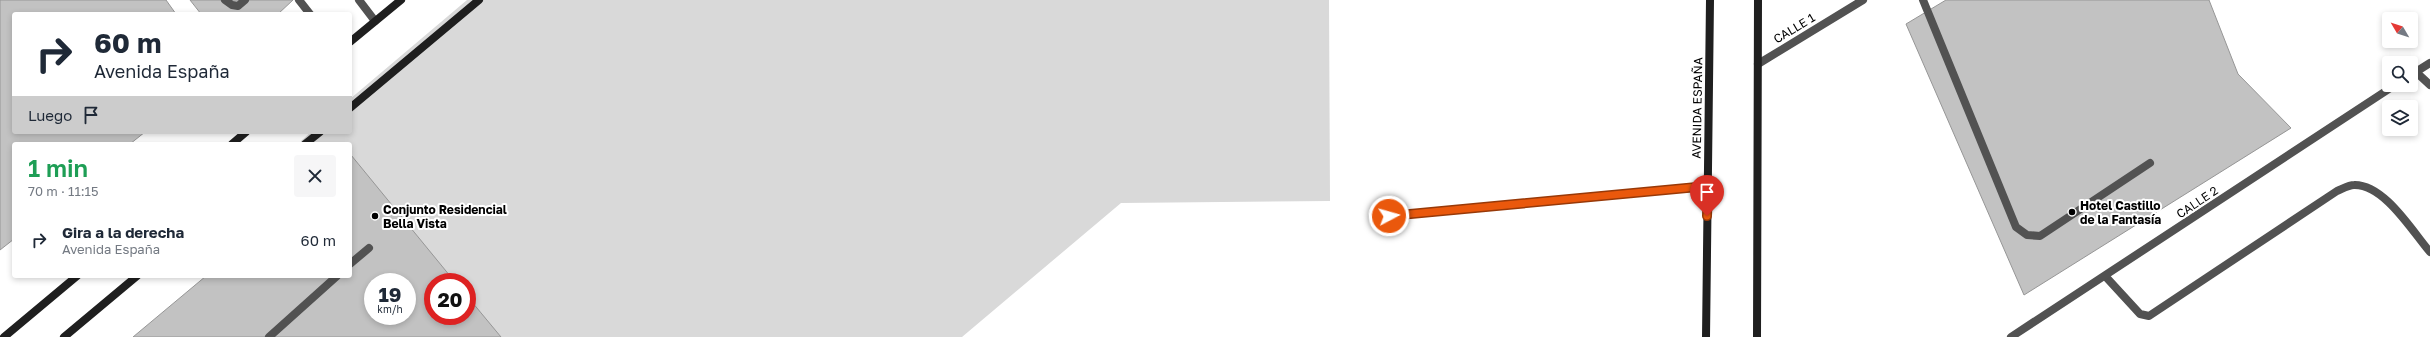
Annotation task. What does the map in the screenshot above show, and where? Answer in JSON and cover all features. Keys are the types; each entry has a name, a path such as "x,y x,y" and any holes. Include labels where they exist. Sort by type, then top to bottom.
{"main road":[{"path":"352,40 401,0"},
{"path":"352,106 479,0"},
{"name":"AVENIDA ESPAÑA","path":"1706,337 1710,0"},
{"path":"1757,337 1758,0"},
{"path":"234,142 244,134"},
{"path":"308,142 318,134"},
{"path":"4,337 75,278"},
{"path":"64,337 135,278"}],"street":[{"path":"225,0 232,5 238,6 245,0"},
{"path":"299,0 308,12"},
{"path":"359,0 375,21"},
{"name":"CALLE 1","path":"1758,64 1863,0"},
{"path":"1924,0 2016,227 2027,235 2040,236 2150,162"},
{"path":"2418,70 2430,63"},
{"path":"2418,76 2430,85"},
{"name":"CALLE 2","path":"2011,337 2106,277 2384,92"},
{"path":"2106,277 2140,314 2149,316 2337,191 2353,185 2368,186 2382,195 2430,252"},
{"path":"1389,216 1708,186"},
{"path":"352,262 369,248"},
{"path":"268,337 335,278"}],"shaded area":[{"path":"467,0 1329,0 1330,201 1121,203 962,337 466,337 466,325 476,325 476,273 424,273 424,286 416,277 416,273 413,273 352,201 352,142 301,141 309,134 352,134 352,97"}],"building":[{"path":"0,0 166,0 175,12 12,12 12,134 142,134 132,142 12,142 12,241 0,250"},
{"path":"190,0 293,0 280,12 199,12"},
{"name":"Hotel Castillo de la Fantasía","path":"1946,0 2209,0 2238,74 2291,128 2024,295 1906,24"},
{"name":"Conjunto Residencial Bella Vista","path":"352,156 448,273 424,273 424,325 476,325 476,307 501,337 133,337 204,278 352,278"}],"place":[{"name":"Hotel Castillo de la Fantasía","path":"2072,212"},
{"name":"Conjunto Residencial Bella Vista","path":"375,216"}],"route":[{"path":"1389,216 1708,186 1707,216"}]}
